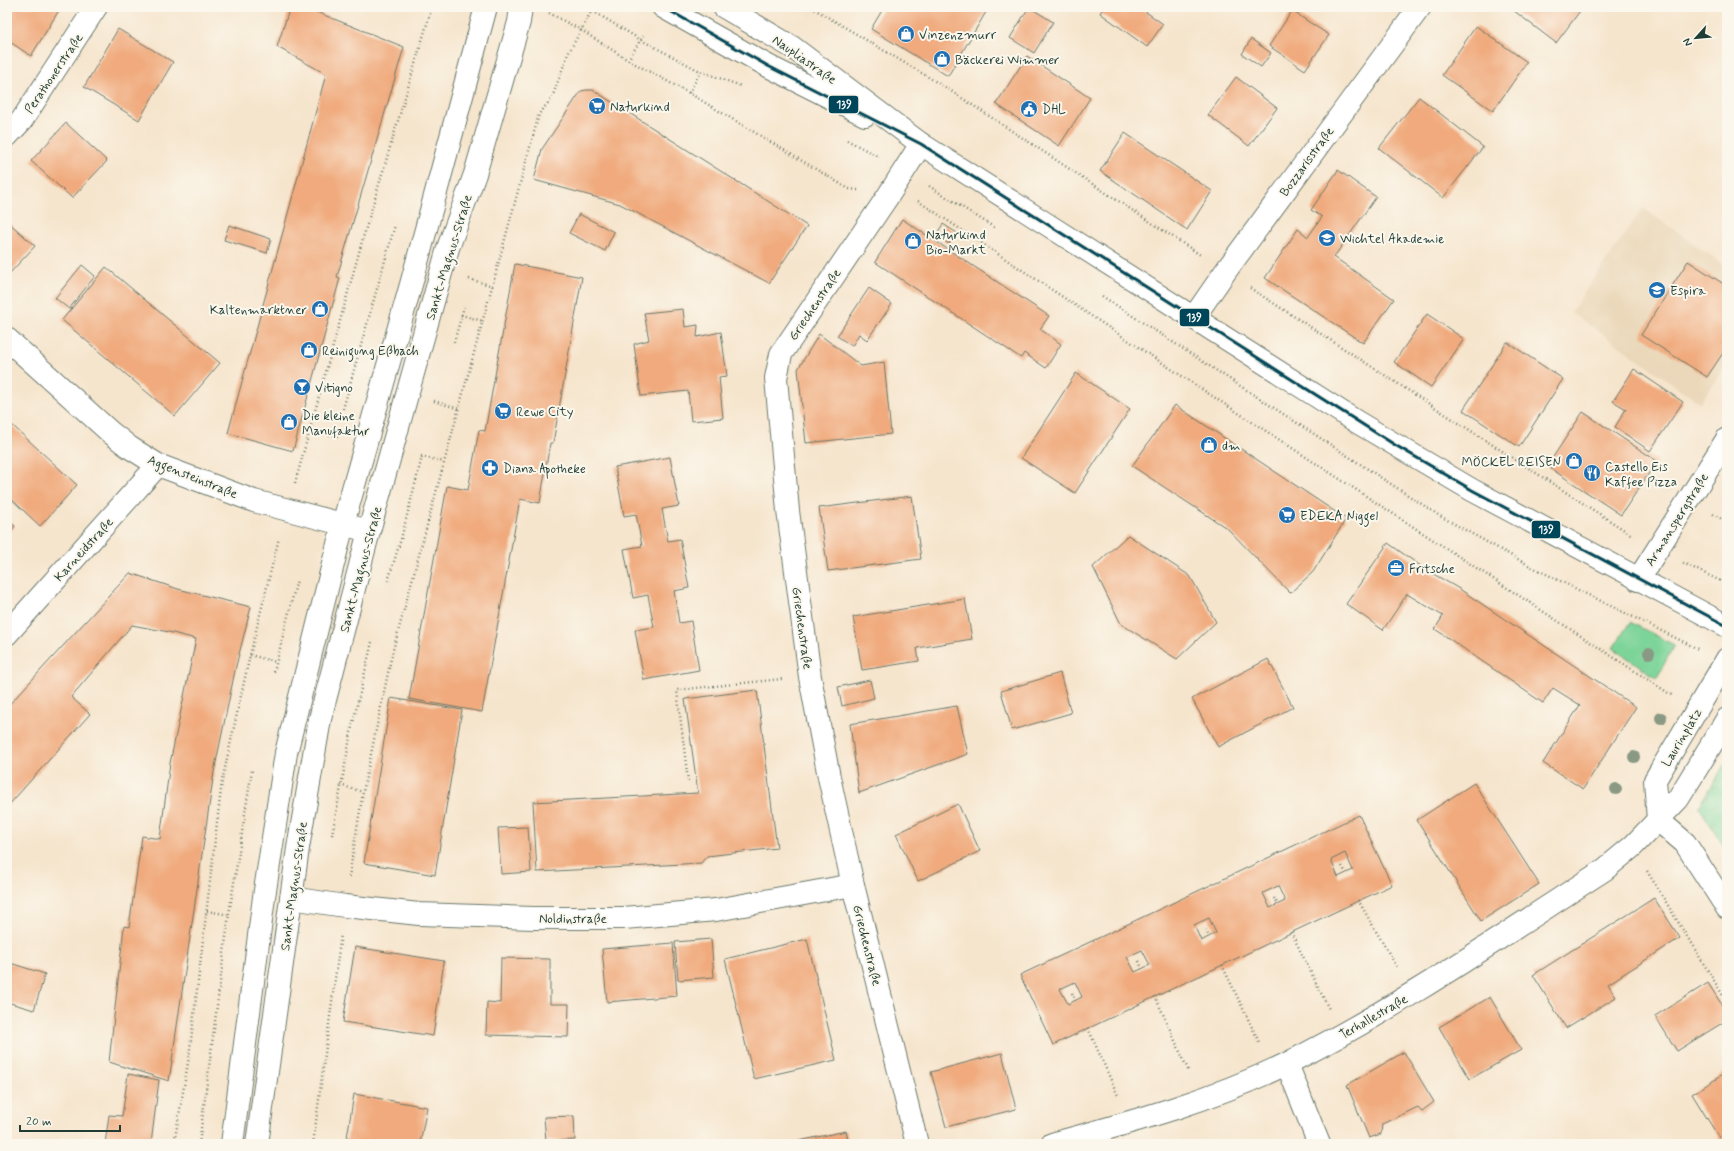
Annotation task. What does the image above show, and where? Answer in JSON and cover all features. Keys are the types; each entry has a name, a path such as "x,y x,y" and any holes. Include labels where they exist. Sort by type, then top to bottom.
{"street":[{"name":"Perathonerstraße","path":"7,136 22,120 96,7"},
{"name":"Sankt-Magnus-Straße","path":"232,1144 264,897 286,753 343,524 412,281 486,7"},
{"name":"Sankt-Magnus-Straße","path":"256,1144 298,848 320,719 448,248 475,174 519,22 521,7"},
{"name":"Naupliastraße","path":"663,7 768,66 921,144"},
{"name":"Naupliastraße","path":"724,7 792,48 921,144 1395,445 1472,490 1638,580"},
{"name":"Bozzarisstraße","path":"1194,317 1225,272 1420,7"},
{"name":"Griechenstraße","path":"917,1144 853,885 829,777 810,677 788,511 776,378 781,354 888,196 921,144"},
{"name":"Aggensteinstraße","path":"7,339 110,432 129,447 158,465 254,501 370,531"},
{"name":"Armanspergstraße","path":"1638,580 1727,439"},
{"name":"Karneidstraße","path":"7,634 158,465"},
{"path":"1638,580 1727,626"},
{"name":"Laurinplatz","path":"1658,820 1655,780 1726,661"},
{"path":"1727,719 1678,799 1658,820 1685,843 1727,908"},
{"name":"Terhallestraße","path":"1052,1144 1202,1100 1280,1067 1412,994 1604,870 1632,846 1658,820"},
{"name":"Noldinstraße","path":"291,898 344,906 442,915 534,918 624,918 716,910 853,885"},
{"path":"1280,1067 1319,1144"}],"path":[{"path":"174,1144 189,1057 222,781 250,655 267,581 363,238 432,7"},
{"path":"586,7 592,9 641,40 701,70 745,87"},
{"path":"313,1144 344,906 363,792 392,654 539,114 552,98 568,54 592,9"},
{"path":"544,11 581,30 628,60 689,93 849,189 915,199 1203,390 1696,712"},
{"path":"628,60 643,36"},
{"path":"689,93 701,70"},
{"path":"842,138 904,171 998,230"},
{"path":"468,287 472,272"},
{"path":"463,278 493,286"},
{"path":"1098,294 1440,516 1538,570 1726,661"},
{"path":"453,344 465,301"},
{"path":"457,314 483,321"},
{"path":"434,409 438,395"},
{"path":"431,400 459,409"},
{"path":"310,430 336,436"},
{"path":"386,586 401,540 424,450"},
{"path":"422,457 444,462"},
{"path":"1656,550 1727,584"},
{"path":"331,837 352,727 373,638"},
{"path":"250,655 282,664"},
{"path":"688,781 677,690 810,677"},
{"path":"334,783 363,792"},
{"path":"1632,846 1727,1002"},
{"path":"1342,866 1346,873"},
{"path":"1274,898 1278,905"},
{"path":"1358,900 1412,994"},
{"path":"207,911 235,915"},
{"path":"1206,930 1209,937"},
{"path":"1291,932 1341,1034"},
{"path":"1139,962 1142,969"},
{"path":"1222,965 1280,1067"},
{"path":"1072,993 1075,1001"},
{"path":"1155,996 1202,1100"},
{"path":"1088,1028 1130,1122"}],"shaded area":[{"name":"Espira","path":"1643,208 1727,267 1727,364 1700,403 1571,312"}],"green space":[{"path":"1630,622 1674,645 1657,678 1613,648"},
{"path":"1727,760 1727,851 1699,807"}],"building":[{"path":"7,7 61,7 31,56 7,40"},
{"path":"290,7 304,7 404,47 337,277 340,278 293,451 228,433 326,74 277,47"},
{"path":"884,7 989,7 948,76 871,29"},
{"path":"1029,7 1053,22 1034,53 1010,38"},
{"path":"1104,7 1139,7 1163,24 1147,47 1100,13"},
{"path":"1509,7 1583,7 1556,43"},
{"path":"1292,11 1329,35 1305,70 1269,46"},
{"path":"1476,26 1527,62 1493,111 1442,75"},
{"path":"118,29 173,62 139,120 84,87"},
{"path":"1251,39 1271,53 1261,67 1242,54"},
{"path":"1027,56 1090,98 1059,146 996,104"},
{"path":"1236,77 1277,108 1249,146 1208,115"},
{"path":"593,90 807,226 769,283 620,204 534,180 542,149 581,91"},
{"path":"1419,97 1483,147 1443,198 1379,148"},
{"path":"66,123 107,161 72,198 31,161"},
{"path":"1125,133 1212,191 1187,230 1100,171"},
{"path":"1338,170 1376,197 1334,257 1394,299 1363,343 1265,278 1298,229 1308,237 1322,217 1311,210"},
{"path":"579,214 614,232 605,251 569,233"},
{"path":"902,219 1049,316 1040,329 1061,344 1046,368 1024,353 1021,358 875,262"},
{"path":"7,221 35,246 9,274 7,272"},
{"path":"943,224 957,233 949,244 936,235"},
{"path":"229,225 271,239 267,253 224,240"},
{"path":"1688,261 1727,286 1727,347 1707,377 1641,335"},
{"path":"515,264 582,277 553,443 550,443 540,503 520,499 482,712 409,699 447,486 468,490 479,430 485,431"},
{"path":"82,265 95,276 69,309 55,298"},
{"path":"106,267 220,363 175,416 62,320"},
{"path":"869,288 892,304 867,340 859,334 852,346 837,336"},
{"path":"683,309 685,327 698,325 697,337 721,332 727,376 719,377 723,418 691,421 688,391 641,396 634,344 649,340 644,313"},
{"path":"1427,314 1464,339 1431,387 1394,362"},
{"path":"819,334 861,366 884,362 891,434 806,443 798,369"},
{"path":"1507,342 1563,379 1519,447 1463,410"},
{"path":"1634,369 1683,402 1650,451 1615,427 1626,409 1613,401"},
{"path":"1076,373 1130,409 1075,493 1021,458"},
{"path":"1175,405 1346,519 1313,572 1290,593 1228,529 1132,466"},
{"path":"1583,412 1657,461 1621,515 1547,466"},
{"path":"12,425 77,485 40,526 7,495 7,431"},
{"path":"670,457 679,506 662,509 668,541 680,539 689,588 674,591 679,623 691,621 699,670 644,680 635,630 654,627 648,595 633,598 624,549 642,546 636,514 624,516 615,467"},
{"path":"912,496 921,559 828,571 819,508"},
{"path":"7,520 15,526 7,536"},
{"path":"1128,535 1190,576 1216,622 1177,659 1121,624 1093,567"},
{"path":"1388,543 1425,569 1461,590 1636,707 1583,789 1543,763 1580,705 1553,688 1543,703 1435,629 1443,616 1407,594 1383,630 1346,604"},
{"path":"130,573 178,589 251,607 236,666 214,772 169,1081 109,1062 124,926 129,927 142,836 160,839 170,763 196,639 132,625 71,697 90,714 7,807 7,707"},
{"path":"965,599 972,639 917,648 919,661 862,670 853,617"},
{"path":"1268,659 1293,707 1218,747 1192,699"},
{"path":"1060,673 1071,713 1012,730 1001,691"},
{"path":"870,680 874,698 842,706 838,687"},
{"path":"757,690 777,848 707,856 701,863 537,872 533,802 698,793 685,699"},
{"path":"391,698 462,710 435,875 364,863"},
{"path":"957,706 968,754 859,793 850,724"},
{"path":"1474,783 1539,884 1481,921 1417,820"},
{"path":"958,804 980,851 918,881 896,834"},
{"path":"1359,815 1392,885 1053,1045 1020,975","holes":["1345,853 1353,870 1338,877 1331,860","1278,886 1285,901 1270,908 1263,893","1209,918 1216,933 1201,941 1194,925","1142,950 1150,965 1135,972 1127,957","1075,982 1082,997 1068,1004 1060,989"]},
{"path":"528,827 531,872 501,874 498,828"},
{"path":"1654,898 1680,938 1608,984 1616,997 1566,1028 1533,975"},
{"path":"711,939 714,977 678,980 675,942"},
{"path":"807,939 836,1060 754,1079 725,959"},
{"path":"673,943 677,996 607,1002 602,949"},
{"path":"355,947 444,961 433,1036 343,1022"},
{"path":"501,958 550,959 550,1004 569,1004 568,1037 486,1035 487,1002 500,1003"},
{"path":"7,962 45,974 34,1010 7,1002"},
{"path":"1708,983 1727,1013 1727,1020 1677,1051 1655,1016"},
{"path":"1490,997 1521,1050 1470,1079 1439,1027"},
{"path":"1404,1052 1434,1102 1422,1111 1418,1107 1382,1124 1381,1134 1369,1138 1347,1085"},
{"path":"1002,1053 1016,1109 946,1127 931,1072"},
{"path":"1727,1072 1727,1144 1723,1144 1692,1094"},
{"path":"128,1074 159,1080 151,1144 105,1144 109,1115 122,1116"},
{"path":"354,1094 427,1107 420,1144 346,1144"},
{"path":"574,1116 575,1140 546,1141 544,1117"},
{"path":"846,1131 849,1144 789,1144 789,1143"}],"transit line":[{"name":"139","path":"663,7 768,66 921,144 1395,445 1472,490 1727,626"}],"place":[{"name":"Vinzenzmurr","path":"906,34"},
{"name":"Bäckerei Wimmer","path":"942,59"},
{"name":"Naturkind","path":"597,106"},
{"name":"DHL","path":"1029,109"},
{"name":"Wichtel Akademie","path":"1327,238"},
{"name":"Naturkind Bio-Markt","path":"913,241"},
{"name":"Espira","path":"1657,290"},
{"name":"Kaltenmarktner","path":"320,309"},
{"name":"Reinigung Eßbach","path":"309,350"},
{"name":"Vitigno","path":"302,387"},
{"name":"Rewe City","path":"503,411"},
{"name":"Die kleine Manufaktur","path":"289,422"},
{"name":"dm","path":"1209,445"},
{"name":"MÖCKEL REISEN","path":"1574,461"},
{"name":"Diana Apotheke","path":"490,468"},
{"name":"Castello Eis Kaffee Pizza","path":"1592,473"},
{"name":"EDEKA Niggel","path":"1287,515"},
{"name":"Fritsche","path":"1396,568"}]}
